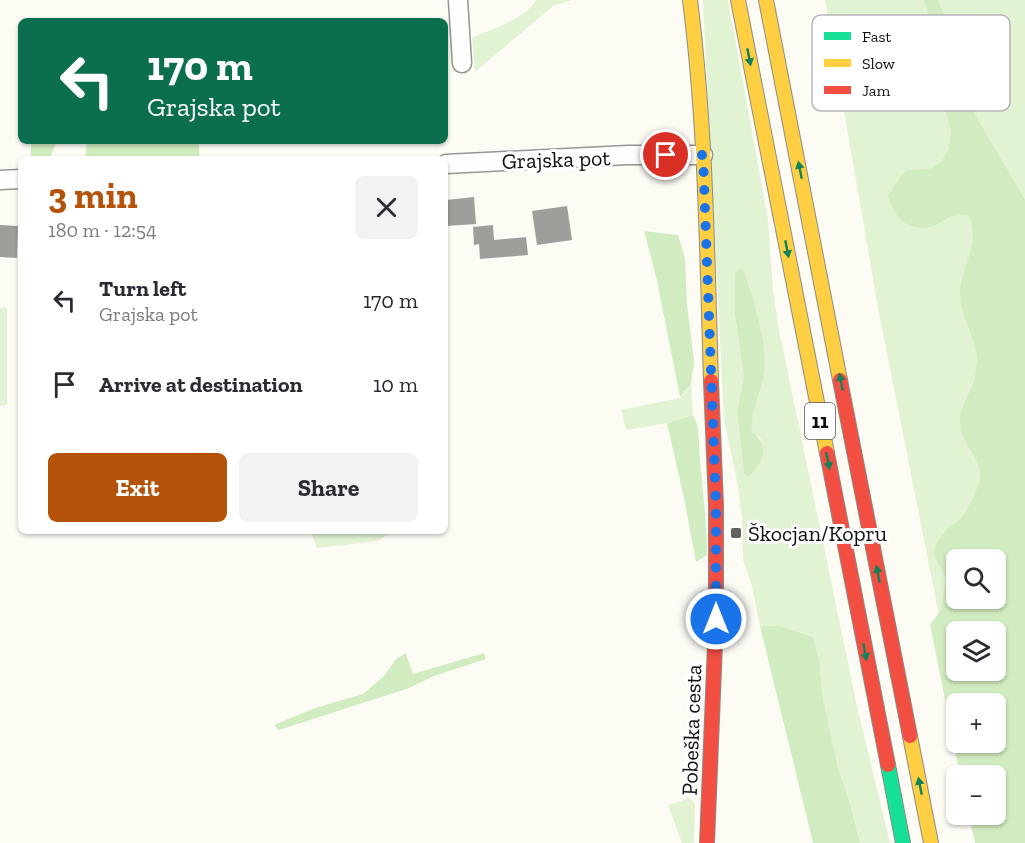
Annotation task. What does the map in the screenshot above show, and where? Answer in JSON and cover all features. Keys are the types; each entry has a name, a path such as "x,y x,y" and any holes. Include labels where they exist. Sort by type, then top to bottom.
{"main road":[{"name":"Pobeška cesta","path":"690,0 696,46 703,155 716,505 716,619 708,843"},
{"name":"11","path":"738,0 903,843"},
{"name":"11","path":"766,0 931,843"}],"street":[{"path":"458,0 462,63"},
{"name":"Grajska pot","path":"448,164 628,155 703,155"},
{"path":"0,180 18,179"}],"green space":[{"path":"536,0 572,0 553,6 475,72 472,38 516,18 531,7"},
{"path":"703,0 728,0 768,220 773,291 779,330 858,711 890,843 860,843 838,768 822,693 820,664 813,637 781,626 760,626 752,586 743,560 742,518 738,486 724,419","holes":["735,315 764,373 751,418 752,431 761,439 744,473 737,411 744,378"]},
{"path":"825,0 1025,0 1025,843 1006,824 1006,765 996,765 996,753 1006,753 1006,693 954,693 952,681 1006,681 1006,621 946,621 946,651 878,308 844,111 1010,111 1010,15 828,15"},
{"path":"923,0 938,0 944,15 928,15"},
{"path":"945,111 974,111 1025,200 1025,843 975,843 971,825 1006,825 1006,765 958,765 956,753 1006,753 1006,693 946,693 946,705 930,624 941,611 946,578 933,553 945,532 960,519 967,509 980,477 978,463 963,436 960,422 963,407 975,379 977,361 960,295 973,237 969,215 955,215 934,226 920,228 907,224 897,215 888,195 906,170 931,169 941,162 949,148 951,130"},
{"path":"31,144 56,144 50,156 31,156"},
{"path":"87,144 198,144 200,156 85,156"},
{"path":"644,231 678,235 685,258 687,305 694,361 691,384 680,397 657,281"},
{"path":"740,269 744,271 756,308 764,346 763,379 752,423 752,431 761,443 763,454 749,477 744,473 737,411 744,377 735,315 735,273"},
{"path":"7,307 7,405 0,406 0,308"},
{"path":"691,384 693,415 667,423 626,430 621,410 680,398"},
{"path":"693,415 698,431 707,543 707,555 696,562 667,423"},
{"path":"312,534 389,534 377,541 317,548"},
{"path":"760,626 781,626 813,637 820,664 822,693 838,768 860,843 813,843"},
{"path":"406,653 413,674 484,653 486,659 434,676 409,688 279,730 274,725 315,708 363,694 384,676 396,659"},
{"path":"690,798 695,804 694,843 682,843 668,805"}],"building":[{"path":"474,197 476,224 448,226 448,200"},
{"path":"567,206 572,240 537,245 532,211"},
{"path":"0,225 18,226 17,258 0,257"},
{"path":"493,225 494,240 526,237 528,255 480,259 479,244 474,245 473,227"}],"traffic: fast":[{"path":"888,765 903,843"}],"traffic: slow":[{"path":"690,0 703,142 711,381"},
{"path":"738,0 827,453"},
{"path":"766,0 840,380"},
{"path":"910,736 931,843"}],"traffic: jam":[{"path":"840,380 910,736"},
{"path":"707,843 716,619 716,505 711,381"},
{"path":"827,453 888,765"}],"place":[{"name":"Škocjan/Kopru","path":"736,533"}],"route":[{"path":"666,155 703,155 716,505 716,619"}]}
